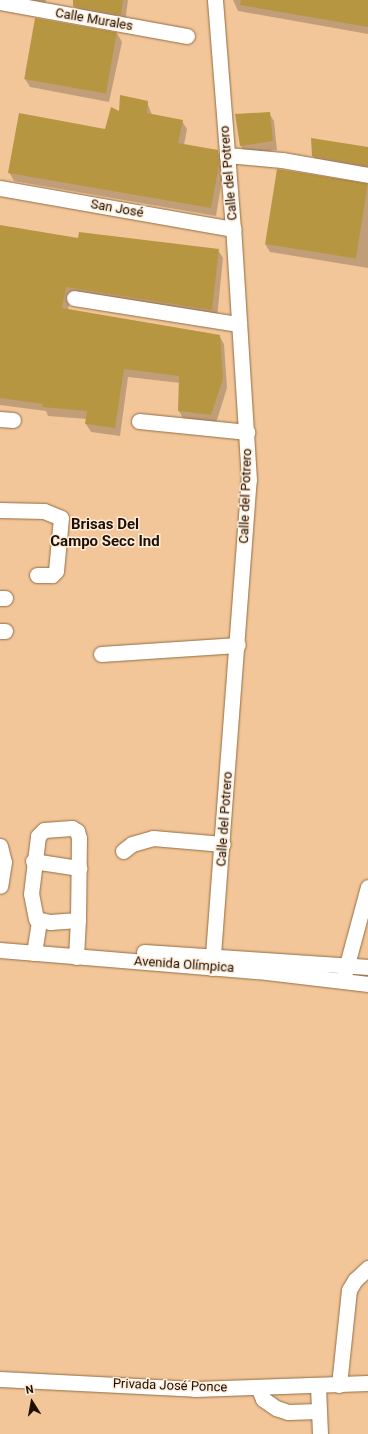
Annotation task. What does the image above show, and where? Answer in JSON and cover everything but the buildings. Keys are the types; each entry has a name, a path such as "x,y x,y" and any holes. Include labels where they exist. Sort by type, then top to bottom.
{"street":[{"name":"Calle del Potrero","path":"212,962 223,844 249,480 233,229 214,0"},
{"name":"Calle Murales","path":"0,2 187,36"},
{"path":"227,156 282,160 368,175"},
{"name":"San José","path":"0,188 233,229"},
{"path":"74,298 239,324"},
{"path":"138,422 247,432"},
{"path":"0,510 44,512 57,515 63,523 56,571 52,575 37,575"},
{"path":"101,654 238,645"},
{"path":"77,952 78,920 79,868 79,838 72,828 44,830 38,836 33,861 34,917 39,920 78,920"},
{"path":"123,851 132,844 153,838 223,844"},
{"path":"0,846 4,862 0,883"},
{"path":"33,861 79,868"},
{"path":"341,980 348,965 368,887"},
{"path":"35,949 39,920"},
{"name":"Avenida Olímpica","path":"0,942 35,949"},
{"name":"Avenida Olímpica","path":"0,950 35,949 212,962 348,965 368,967"},
{"name":"Avenida Olímpica","path":"212,962 368,984"},
{"path":"339,1385 349,1290 355,1280 368,1268"},
{"name":"Privada José Ponce","path":"0,1379 195,1389 318,1386 368,1383"},
{"path":"318,1386 320,1434"},
{"path":"258,1387 263,1399 276,1408 288,1412 319,1411"}],"district":[{"name":"Brisas Del Campo Secc Ind","path":"105,532"}]}
